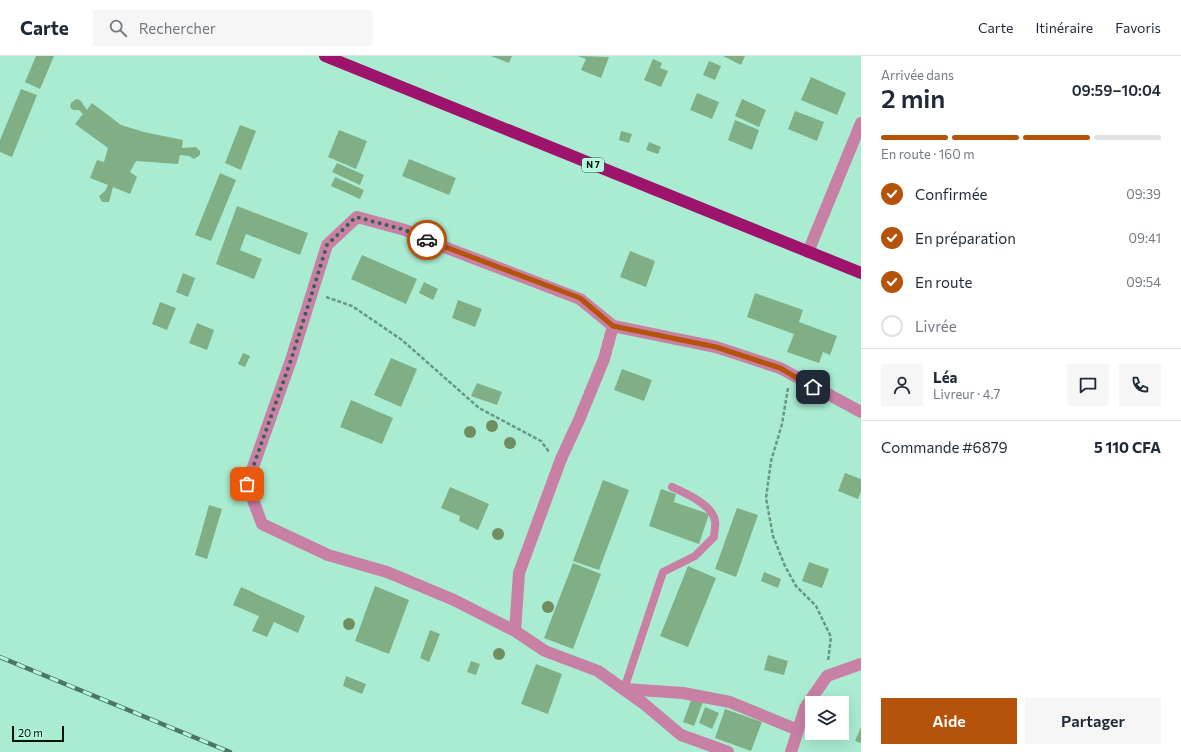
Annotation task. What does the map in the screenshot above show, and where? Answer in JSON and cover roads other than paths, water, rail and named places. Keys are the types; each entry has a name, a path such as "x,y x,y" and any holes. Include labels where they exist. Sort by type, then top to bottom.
{"highway":[{"name":"N 7","path":"325,56 861,273"}],"street":[{"path":"808,252 861,123"},
{"path":"728,752 682,735 644,703 598,671 545,651 515,630 454,600 387,572 328,555 262,524 247,484 291,360 327,245 356,217 405,230 454,251 580,298 613,326 716,347 780,368 861,412"},
{"path":"515,630 519,573 558,466 604,359 613,326"},
{"path":"791,752 805,708 827,676 861,664"},
{"path":"624,689 683,693 730,702 798,730"}],"lane":[{"path":"624,689 663,572 695,556 714,537 715,521 712,514 700,502 672,487"}],"railway":[{"path":"0,657 230,752"}]}
